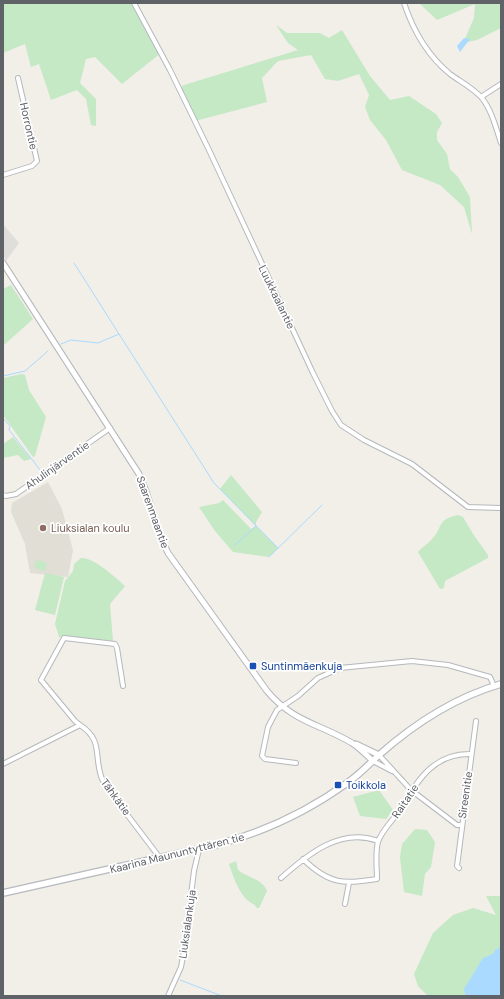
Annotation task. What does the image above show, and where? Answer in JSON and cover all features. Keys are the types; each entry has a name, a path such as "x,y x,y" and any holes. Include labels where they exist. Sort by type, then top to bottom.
{"main road":[{"name":"Kaarina Maununtyttären tie","path":"3,893 199,849 245,837 318,804 348,782 417,725 443,709 501,684"}],"street":[{"name":"Luukkaalantie","path":"134,3 170,70 313,373 332,411 341,425 364,440 412,464 468,507 501,508"},
{"path":"404,3 418,35 435,59 452,75 481,97 490,113 501,143"},
{"name":"Horrontie","path":"3,175 32,166 37,161 18,78"},
{"path":"481,97 501,84"},
{"name":"Saarenmaantie","path":"3,264 139,474 146,491 159,534 176,566 267,691 280,706 307,723 353,744 362,746 379,755"},
{"name":"Ahulinjärventie","path":"3,495 6,496 16,494 110,428"},
{"path":"41,680 64,638 115,644 117,648 123,686"},
{"path":"296,763 266,759 262,756 268,727 276,710 280,706 289,703 318,678 340,668 356,665 412,661 448,665 490,677 494,686"},
{"name":"Tähkätie","path":"37,676 75,721 88,730 98,749 101,776 107,788 160,858"},
{"name":"Sireenitie","path":"459,868 457,866 461,826 476,721"},
{"path":"3,764 80,725"},
{"name":"Saarenmaantie","path":"353,744 373,761"},
{"name":"Raitatie","path":"378,841 412,790 434,764 447,758 462,754 471,754"},
{"path":"379,755 392,771 412,790 457,825 461,826"},
{"path":"373,761 392,771"},
{"path":"281,878 303,859 320,847 336,841 354,838 378,841 378,878 349,883 331,879 303,859"},
{"name":"Liuksialankuja","path":"168,996 181,967 194,871 199,849"},
{"path":"344,904 349,883"}],"shaded area":[{"path":"3,224 19,243 6,261 3,255"},
{"name":"Liuksialan koulu","path":"48,482 62,509 73,550 68,577 30,573 25,544 11,512 12,503"}],"green space":[{"path":"3,3 134,3 161,53 122,84 95,57 86,59 80,83 96,99 96,126 91,125 86,99 77,90 51,100 39,64 31,67 25,44 3,53"},
{"path":"419,3 501,3 501,28 477,40 463,43 474,18 475,4 437,20"},
{"path":"276,25 287,33 320,33 329,38 342,30 370,76 390,100 409,96 436,114 442,123 437,132 437,140 447,154 450,169 458,177 470,197 472,234 464,207 440,185 402,170 386,140 370,120 365,107 369,95 359,74 338,81 325,79 311,55 278,61 262,78 267,102 195,121 179,88 184,85 298,50 288,43"},
{"path":"11,285 33,319 4,345 3,289"},
{"path":"22,374 25,375 29,390 46,417 35,456 33,457 3,415 3,378"},
{"path":"13,437 31,459 24,461 18,455 3,458 3,444"},
{"path":"231,475 262,512 256,522 256,526 220,489"},
{"path":"223,500 251,529 256,526 278,548 269,557 233,552 215,531 199,507 219,503"},
{"path":"458,515 463,517 488,555 488,558 445,581 444,588 440,589 418,552 432,539 443,521"},
{"path":"81,558 98,564 111,573 125,586 110,604 113,641 69,636 59,637 55,624 65,581 73,571 74,564"},
{"path":"36,560 47,563 45,571 34,568"},
{"path":"45,573 64,577 55,615 35,610"},
{"path":"379,790 393,810 386,819 360,816 353,797"},
{"path":"415,829 427,830 435,842 431,867 425,874 422,896 404,892 400,857 402,844"},
{"path":"236,861 238,870 259,881 267,891 259,908 247,900 238,888 229,864"},
{"path":"486,896 501,896 501,996 428,996 418,986 414,974 433,933 453,915 473,908 496,915"}],"water":[{"path":"464,38 470,39 460,52 457,46"},
{"path":"501,947 501,996 466,996 464,989 483,958 493,954 495,950"}],"waterway":[{"path":"74,263 119,334"},
{"path":"61,344 71,340 98,343 119,334 214,483 278,548"},
{"path":"3,376 25,371 48,351"},
{"path":"3,418 10,426 9,430 41,471"},
{"path":"269,557 322,505"},
{"path":"235,545 256,526"},
{"path":"180,980 222,996"}],"place":[{"name":"Liuksialan koulu","path":"43,528"},
{"name":"Suntinmäenkuja","path":"253,666"},
{"name":"Toikkola","path":"338,785"}]}
